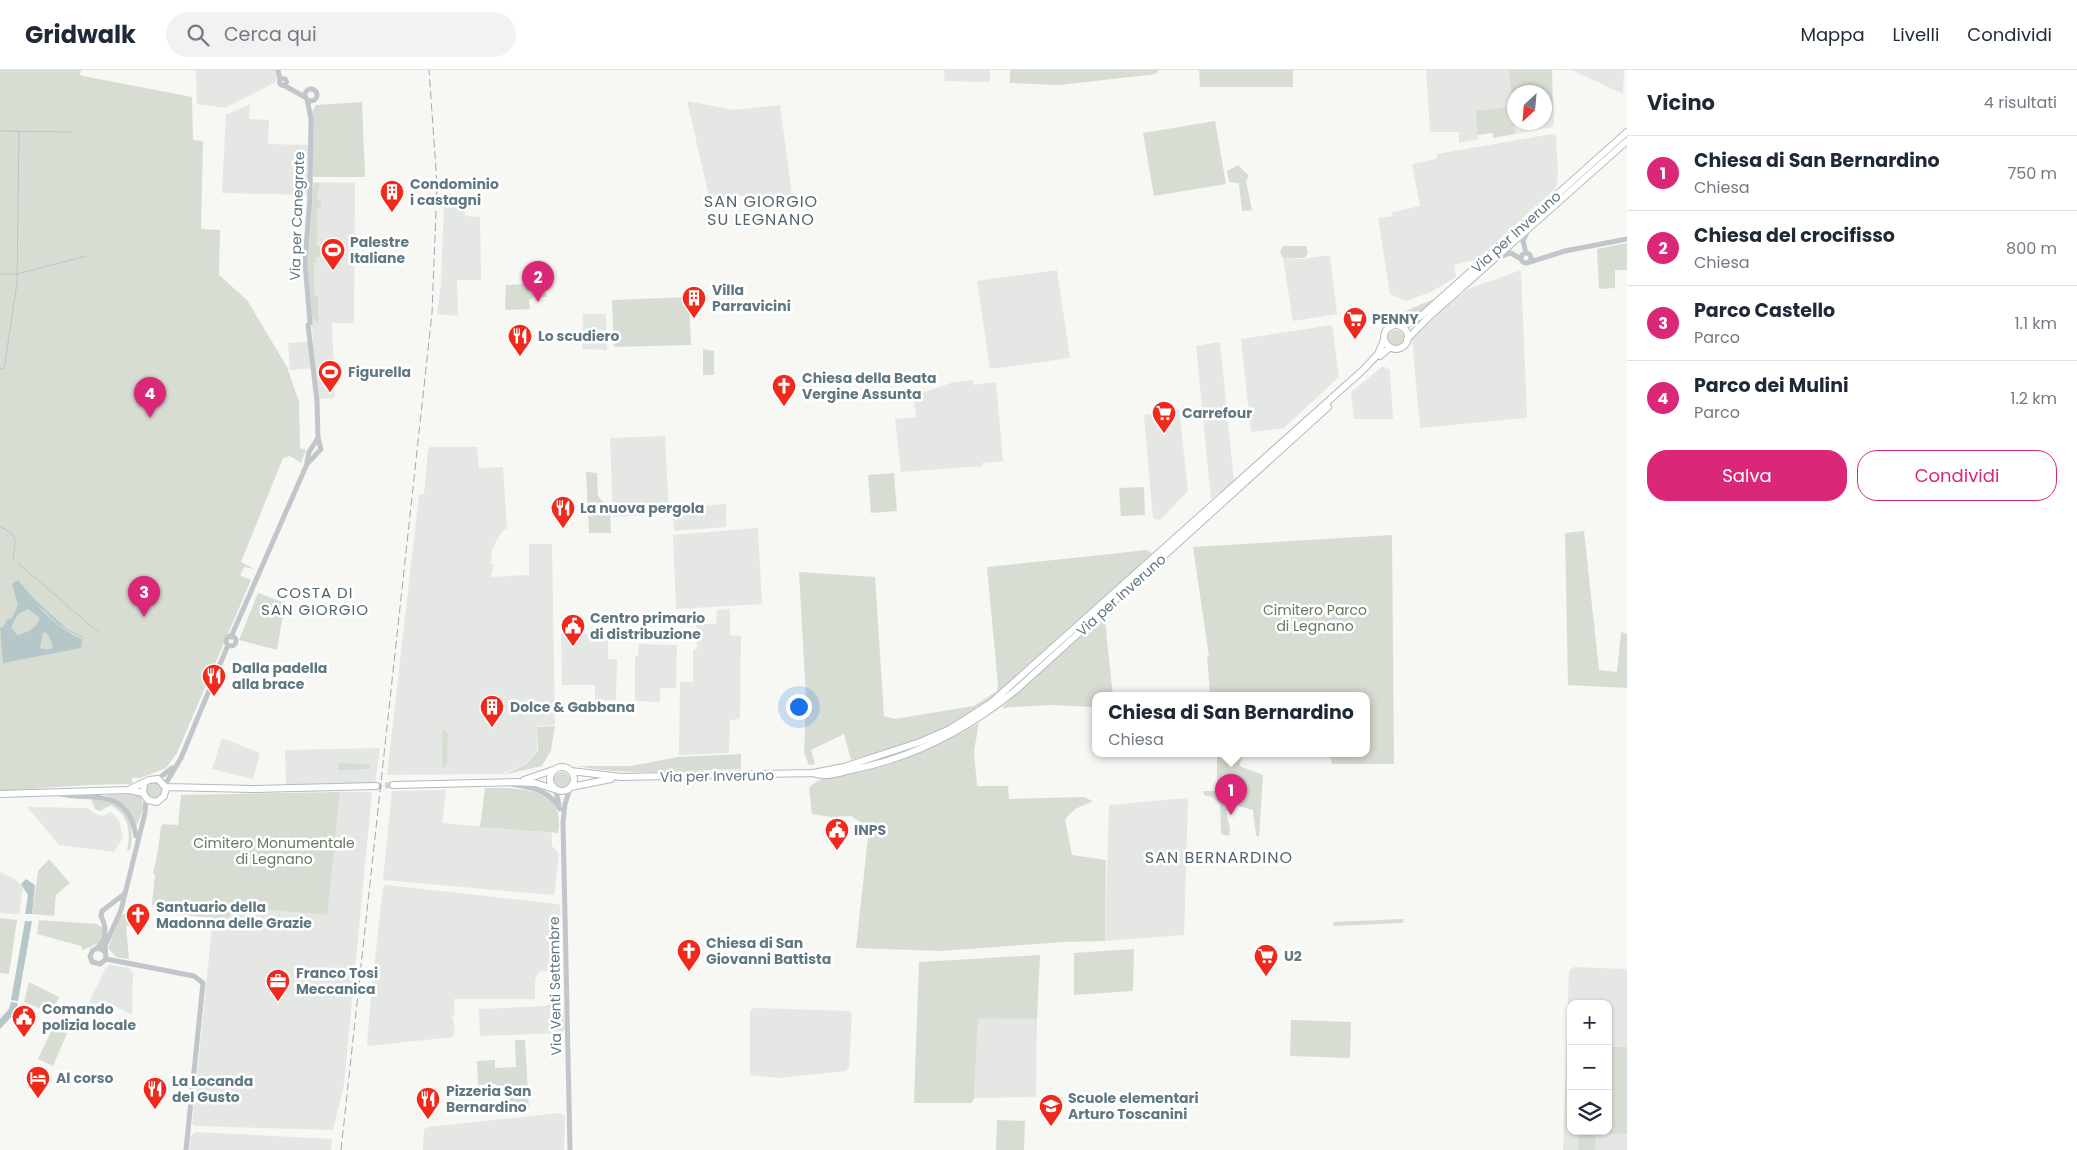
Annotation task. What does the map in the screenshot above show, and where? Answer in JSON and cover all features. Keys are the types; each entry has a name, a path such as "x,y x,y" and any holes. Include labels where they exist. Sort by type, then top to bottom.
{"main road":[{"name":"Via per Inveruno","path":"1402,327 1421,316 1627,132"},
{"name":"Via per Inveruno","path":"1408,339 1627,141"},
{"path":"1390,327 1402,327 1408,339 1402,347 1389,348 1384,340 1384,332 1390,327"},
{"name":"Via per Inveruno","path":"571,771 620,777 813,773 844,768 920,742 950,729 992,702 1363,370 1378,354 1384,340"},
{"name":"Via per Inveruno","path":"813,773 823,775 838,773 892,760 952,734 995,706 1224,502 1363,375 1389,348"},
{"path":"393,785 516,782 535,783 564,792 571,788 573,779 571,771 560,767 534,778 516,782"},
{"path":"553,770 551,776 555,790"},
{"name":"Via per Inveruno","path":"571,788 620,777"},
{"path":"129,790 149,780 158,779 165,788 182,789 252,790 376,786"},
{"path":"144,784 144,795"},
{"path":"0,794 129,790 157,802 165,788"}],"street":[{"path":"278,70 281,78 286,80 287,86 315,100 318,96 316,91 311,88 306,95"},
{"name":"Via per Canegrate","path":"177,765 226,653 229,645 227,640 233,637 307,464 317,445 305,262 310,196 310,113 306,95"},
{"name":"Via per Canegrate","path":"310,113 315,100"},
{"path":"1530,262 1529,254 1523,241 1533,225"},
{"path":"1494,260 1503,254 1511,253 1524,263 1604,242 1627,239"},
{"path":"1521,259 1522,254 1544,257"},
{"path":"158,779 177,765"},
{"path":"165,788 177,765"},
{"path":"501,782 545,792 553,798 560,809"},
{"name":"Via Venti Settembre","path":"570,1150 563,822 565,804 571,788"},
{"name":"Via Venti Settembre","path":"555,790 563,822"},
{"path":"52,792 73,797 106,797 113,800 129,815 137,839"},
{"path":"142,823 144,795"},
{"path":"106,959 104,951 117,918 142,823 149,809 157,802"},
{"path":"106,959 100,964 92,962 90,954 97,948 106,934 105,922 101,914 123,895"},
{"path":"108,907 115,909 117,918"},
{"path":"105,922 111,923 117,918"},
{"path":"97,948 104,951"},
{"path":"106,959 194,976 201,981 204,989 186,1150"}],"shaded area":[{"path":"196,70 277,70 276,82 225,108 197,104"},
{"path":"945,70 990,70 990,82 944,81"},
{"path":"1426,70 1509,70 1511,85 1507,85 1507,108 1476,111 1478,139 1459,143 1459,132 1430,132"},
{"path":"1572,70 1624,70 1623,94"},
{"path":"687,101 734,110 780,105 792,196 709,196"},
{"path":"250,104 249,119 269,120 268,144 310,145 309,195 222,193 226,115"},
{"path":"1553,104 1554,124 1552,127"},
{"path":"1515,130 1536,130 1515,134"},
{"path":"1552,134 1556,136 1558,170 1556,188 1477,259 1454,265 1456,277 1431,292 1406,301 1390,294 1378,218 1393,216 1392,212 1420,206 1412,164 1437,159 1437,154"},
{"path":"313,182 355,183 354,323 332,323 335,398 318,399 315,368 290,370 288,343 313,341 307,263"},
{"path":"444,204 455,204 456,208 464,207 465,216 480,217 481,280 457,280 458,316 437,314 441,283"},
{"path":"1330,255 1337,314 1293,321 1283,258 1302,259"},
{"path":"1057,270 1070,358 990,369 977,281"},
{"path":"1521,270 1527,416 1525,418 1420,428 1412,339 1468,289"},
{"path":"583,314 606,314 607,350 582,349"},
{"path":"1332,325 1339,377 1284,428 1251,432 1241,339"},
{"path":"1220,342 1234,481 1211,499 1196,346"},
{"path":"1383,366 1390,370 1393,419 1354,419 1351,392"},
{"path":"973,380 973,385 996,382 1003,461 982,463 983,466 901,472 895,419 916,417 913,396 951,383"},
{"path":"1179,409 1188,491 1160,520 1153,519 1144,415"},
{"path":"665,436 669,514 613,517 610,438"},
{"path":"430,447 477,447 479,468 503,467 507,529 503,530 492,549 491,564 494,564 491,577 529,575 529,544 552,544 555,725 537,726 537,751 523,766 501,774 387,775 419,495 424,494 428,450"},
{"path":"726,504 726,527 674,531 672,508"},
{"path":"758,528 762,604 676,609 673,535"},
{"path":"18,580 33,598 67,629 84,637 68,631 56,623 38,606 58,625 69,633 82,639 81,648 3,663 0,628 3,627 7,620 12,618 18,605 12,584","holes":["28,609 40,618 30,630 17,635 11,627 18,614","43,632 47,633 53,646 51,649 40,647"]},
{"path":"730,609 730,635 741,636 740,719 730,720 729,753 679,755 680,682 693,682 693,649 697,649 696,624 716,624 717,610"},
{"path":"608,633 608,659 617,659 616,700 595,700 595,685 562,685 561,634"},
{"path":"639,644 677,645 676,688 660,688 660,702 635,701 635,657 638,655"},
{"path":"222,738 260,753 253,779 212,769"},
{"path":"380,748 375,784 286,785 285,750"},
{"path":"446,790 442,823 552,833 552,846 559,854 554,895 383,880 392,791"},
{"name":"Franco Tosi Meccanica","path":"340,792 372,792 344,1085 333,1130 196,1126 192,1124 213,918 229,920 231,906 329,888"},
{"path":"1188,798 1184,935 1105,941 1109,805"},
{"path":"27,807 88,808 97,815 103,816 111,812 119,820 123,837 114,852 59,845"},
{"path":"0,872 15,879 23,887 19,914 0,913"},
{"path":"26,879 35,885 32,914 25,914 28,895 21,884"},
{"path":"386,885 558,904 560,906 562,971 540,971 535,979 535,999 454,999 455,1014 452,1016 455,1029 453,1037 369,1046 367,1044 371,997 383,887"},
{"path":"25,921 32,921 18,1001 11,1000"},
{"path":"110,965 129,968 133,973 132,1015 109,1003 92,1008 89,1002 106,967"},
{"path":"1574,967 1627,969 1627,1150 1563,1150 1567,1031 1567,1135 1612,1135 1612,1000 1568,1000 1569,971"},
{"path":"11,1002 18,1003 14,1014 0,1029 0,1019 9,1009"},
{"path":"547,1004 559,1004 563,1008 565,1029 561,1033 480,1036 479,1009 547,1006"},
{"path":"753,1008 849,1011 852,1013 849,1067 846,1071 779,1078 750,1075 750,1011"},
{"path":"978,1017 1037,1019 1036,1097 974,1098"},
{"path":"560,1113 565,1117 564,1150 423,1150 424,1130 427,1127"},
{"path":"196,1132 332,1139 331,1150 189,1150 190,1136"}],"green space":[{"path":"0,70 81,70 80,75 83,76 192,97 193,140 203,141 201,229 220,230 219,275 247,300 287,367 299,402 300,448 306,450 301,463 290,456 283,458 241,562 254,569 244,567 240,575 251,580 177,753 166,768 140,778 132,778 132,784 82,785 0,791"},
{"path":"1010,70 1159,70 1156,74 1059,85 1010,83"},
{"path":"1199,70 1293,70 1293,87 1200,87"},
{"path":"1509,70 1552,70 1553,104 1552,85 1511,85"},
{"path":"362,102 365,177 313,177 312,112 316,105"},
{"path":"1507,107 1507,130 1515,130 1515,134 1493,138 1493,133 1477,135 1476,111"},
{"path":"1215,121 1226,184 1154,196 1143,133"},
{"path":"1238,165 1249,176 1246,181 1252,210 1242,211 1239,183 1229,182 1227,171"},
{"path":"314,183 320,183 317,200 321,201 321,208 317,208 317,246 320,246 320,257 316,257 316,262 314,263 314,295 318,296 318,316 320,316 317,323 312,318 308,263"},
{"path":"1627,243 1627,270 1615,270 1615,288 1599,289 1597,249"},
{"path":"1283,246 1306,246 1308,254 1304,258 1283,258 1280,252"},
{"path":"543,283 547,297 533,297 529,300 530,309 506,310 506,285"},
{"path":"1441,296 1420,315 1403,323 1399,321 1401,313"},
{"path":"689,297 691,345 614,347 612,300"},
{"path":"1396,330 1402,332 1404,338 1402,344 1396,346 1390,344 1388,338 1390,332"},
{"path":"703,349 714,351 714,375 703,375"},
{"path":"586,472 597,473 598,496 610,510 611,533 589,533"},
{"path":"894,473 897,511 871,513 868,475"},
{"path":"1144,487 1145,515 1121,516 1119,488"},
{"path":"1584,531 1599,670 1617,672 1621,632 1627,634 1627,688 1568,685 1565,533"},
{"name":"Cimitero Parco di Legnano","path":"1392,535 1394,764 1332,764 1331,757 1370,757 1370,692 1210,692 1207,656 1209,657 1193,547"},
{"path":"1147,550 1153,554 990,699 948,726 912,742 851,760 844,734 811,750 815,764 809,765 804,753 806,698 799,572 875,577 884,716 894,719 974,706 997,691 987,567"},
{"path":"258,593 285,603 277,650 239,640"},
{"path":"1105,620 1113,692 1092,692 1092,707 1050,705 1001,708 1097,621"},
{"path":"979,723 974,751 977,786 1008,786 1009,799 1083,797 1093,801 1075,809 1065,819 1072,855 1106,860 1105,941 1063,942 940,951 856,948 869,828 851,816 831,817 812,814 809,788 823,779 885,766 917,754 949,740"},
{"path":"555,726 551,750 542,766 503,775 524,766 538,751 537,727"},
{"path":"444,729 448,734 447,765 442,769 442,730"},
{"path":"741,754 741,769 638,772 577,766 631,766 678,757"},
{"path":"1217,757 1243,757 1239,766 1263,775 1259,837 1256,835 1253,810 1235,805 1234,811 1226,811 1230,829 1229,836 1221,834 1220,804 1213,797 1204,795 1203,791 1217,791"},
{"path":"338,763 370,764 369,769 338,770"},
{"path":"562,772 568,774 570,780 568,786 562,788 556,786 554,780 556,774"},
{"path":"151,782 157,782 162,787 160,796 151,798 146,793 146,787"},
{"path":"485,788 525,790 547,798 555,806 559,818 558,833 480,827"},
{"name":"Cimitero Monumentale di Legnano","path":"340,792 327,915 231,906 229,920 174,914 174,907 152,905 155,875 153,873 161,827 163,824 178,825 181,795"},
{"path":"137,794 142,798 143,809 136,828 126,806 105,795"},
{"path":"91,799 102,799 112,802 125,813 131,830 130,850 127,850 129,836 127,824 122,814 111,805 100,811 95,809"},
{"path":"49,859 70,883 56,895 54,916 32,914 38,871"},
{"path":"121,914 142,915 142,923 126,926 129,959 116,957 108,948"},
{"path":"0,918 17,920 9,974 0,973"},
{"path":"1403,919 1403,923 1334,926 1333,922"},
{"path":"39,920 97,924 104,929 99,943 83,950 81,946 37,934"},
{"path":"1134,949 1133,991 1074,995 1074,953"},
{"path":"1040,955 1037,1019 978,1018 974,1098 972,1103 914,1103 919,962"},
{"path":"29,982 59,997 52,1013 24,1002"},
{"path":"1291,1020 1351,1022 1350,1058 1290,1056"},
{"path":"54,1025 68,1031 53,1066 38,1059"},
{"path":"515,1040 525,1040 529,1109 505,1112 504,1091 497,1091 496,1084 478,1085 477,1061 495,1060 495,1068 516,1067"},
{"path":"1612,1047 1627,1047 1627,1134 1612,1133"},
{"path":"997,1120 1025,1121 1024,1150 996,1150"},
{"path":"1579,1135 1596,1135 1595,1150 1578,1150"}],"waterway":[{"path":"0,131 72,132"},
{"path":"0,368 4,369 17,283 19,132"},
{"path":"0,274 17,274 86,256"},
{"path":"0,527 11,533 15,539 13,559 15,561"},
{"path":"18,563 99,633"}],"tunnel":[{"path":"376,786 393,785"}],"railway":[{"path":"341,1150 432,313 437,184 429,70"}],"place":[{"name":"Condominio i castagni","path":"392,213"},
{"name":"Palestre Italiane","path":"333,271"},
{"name":"Chiesa del crocifisso","path":"538,302"},
{"name":"Villa Parravicini","path":"694,319"},
{"name":"PENNY","path":"1355,340"},
{"name":"Lo scudiero","path":"520,357"},
{"name":"Figurella","path":"330,393"},
{"name":"Chiesa della Beata Vergine Assunta","path":"784,407"},
{"name":"Parco dei Mulini","path":"150,418"},
{"name":"Carrefour","path":"1164,434"},
{"name":"La nuova pergola","path":"563,529"},
{"name":"Parco Castello","path":"144,617"},
{"name":"Centro primario di distribuzione","path":"573,647"},
{"name":"Dalla padella alla brace","path":"214,697"},
{"name":"Dolce & Gabbana","path":"492,728"},
{"name":"Chiesa di San Bernardino","path":"1231,815"},
{"name":"INPS","path":"837,851"},
{"name":"Santuario della Madonna delle Grazie","path":"138,936"},
{"name":"Chiesa di San Giovanni Battista","path":"689,972"},
{"name":"U2","path":"1266,977"},
{"name":"Franco Tosi Meccanica","path":"278,1002"},
{"name":"Comando polizia locale","path":"24,1038"},
{"name":"Al corso","path":"38,1099"},
{"name":"La Locanda del Gusto","path":"155,1110"},
{"name":"Pizzeria San Bernardino","path":"428,1120"},
{"name":"Scuole elementari Arturo Toscanini","path":"1051,1127"}],"district":[{"name":"SAN GIORGIO SU LEGNANO","path":"761,210"},
{"name":"COSTA DI SAN GIORGIO","path":"315,600"},
{"name":"SAN BERNARDINO","path":"1219,857"}]}
